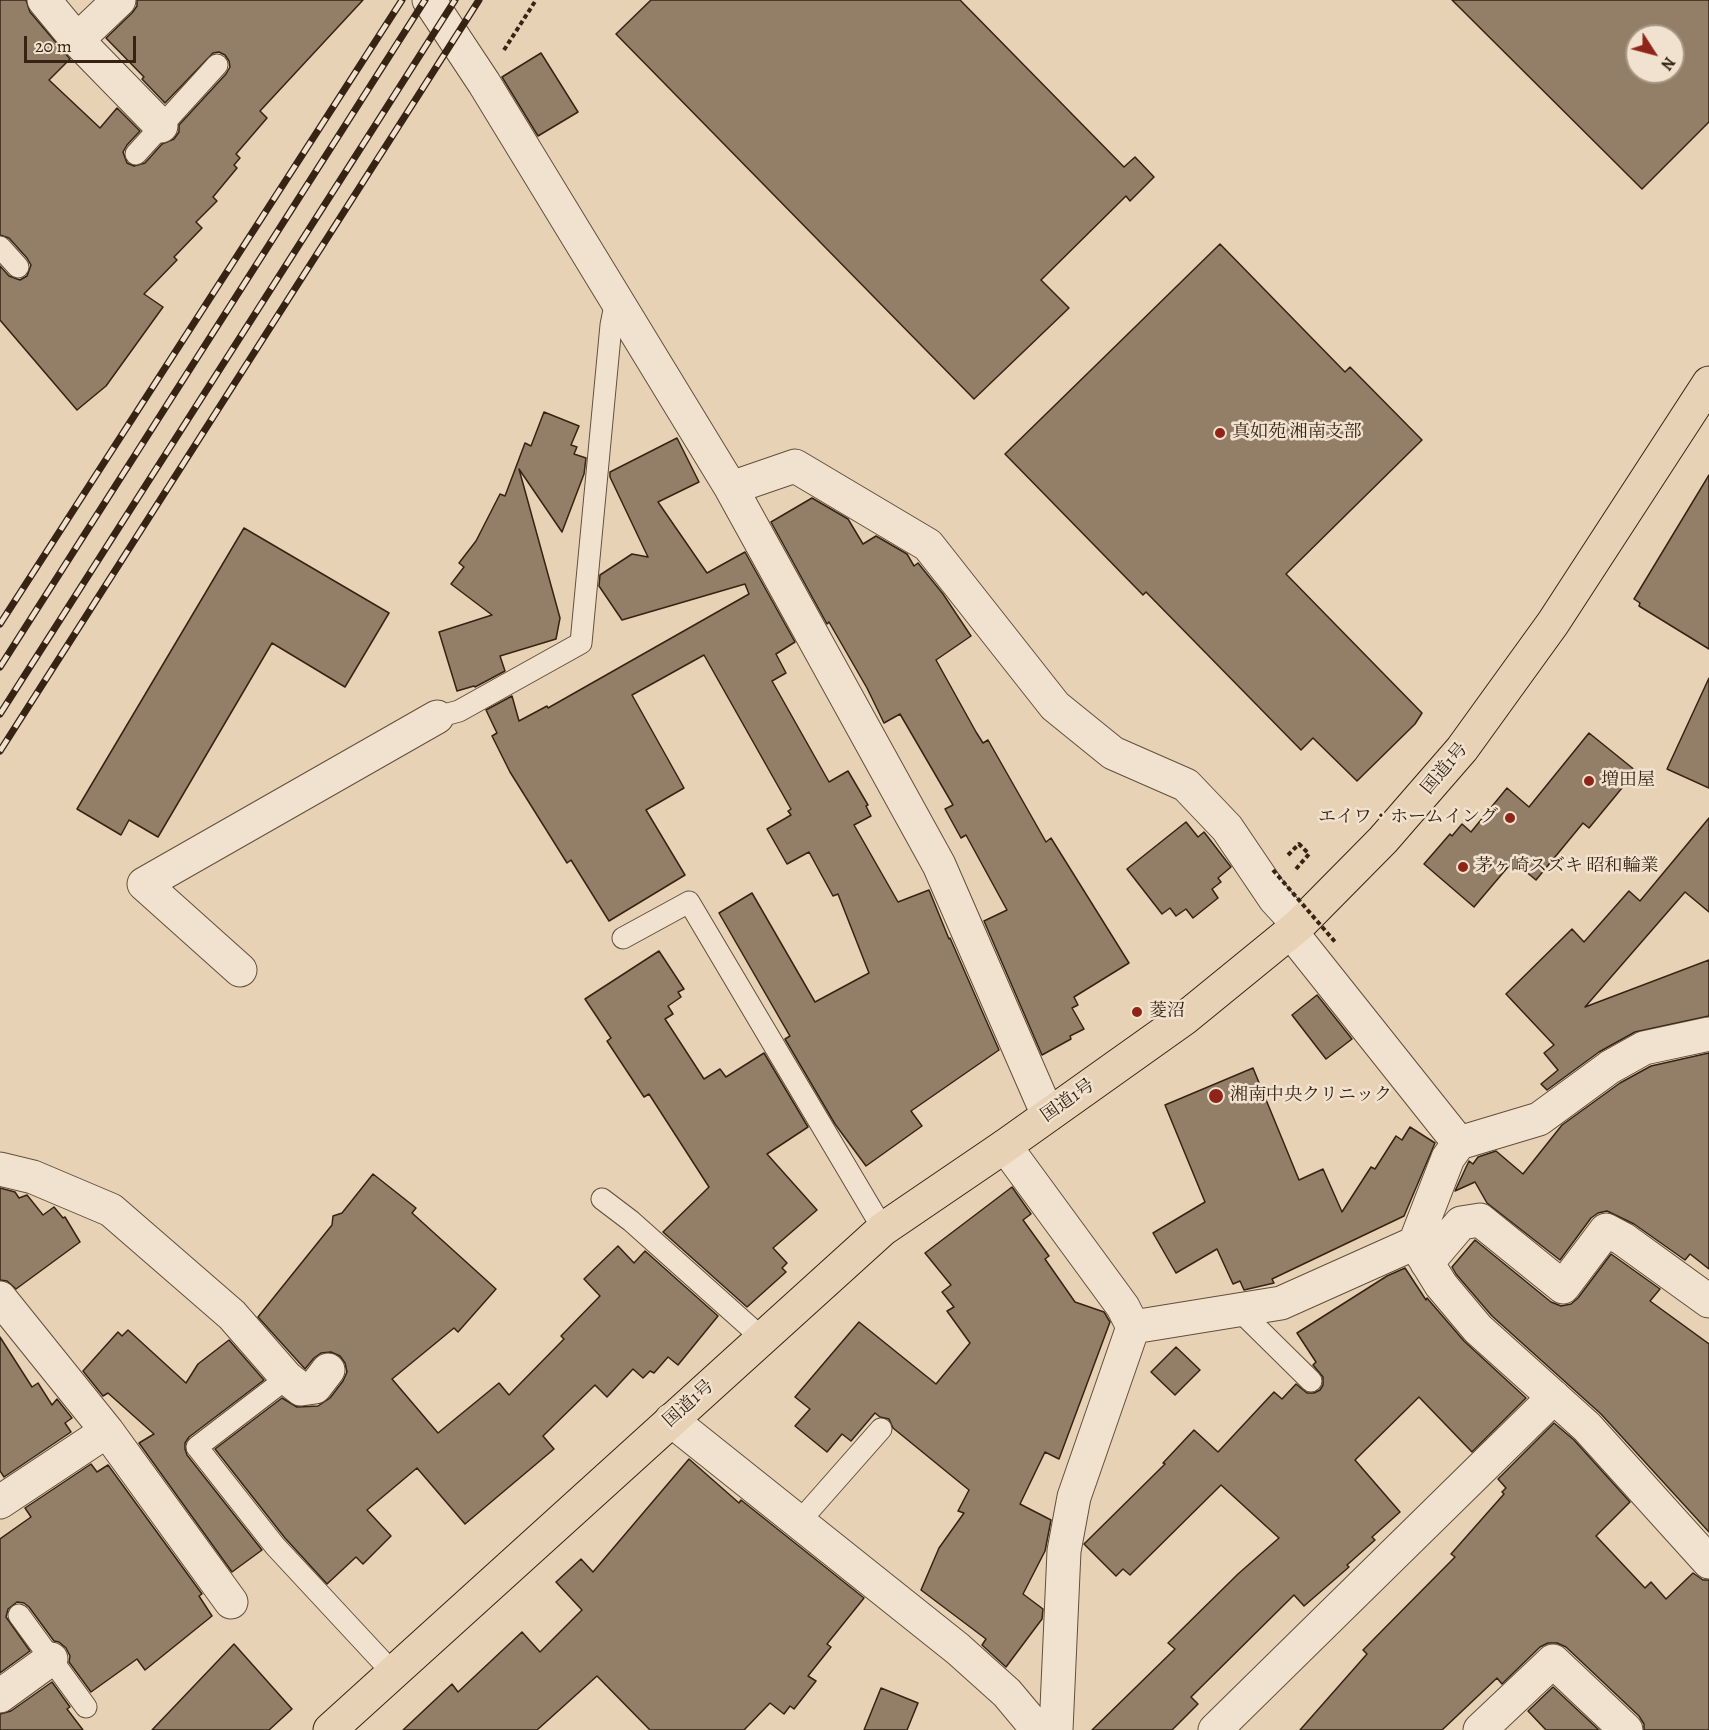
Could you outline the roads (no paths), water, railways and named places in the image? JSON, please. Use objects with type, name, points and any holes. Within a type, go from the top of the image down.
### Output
[{"type":"highway","name":"国道1号","points":[[330,1730],[883,1229],[1005,1146],[1185,1018],[1295,928],[1383,840],[1462,749],[1553,623],[1709,384]]},
{"type":"street","points":[[44,0],[77,40],[162,126]]},
{"type":"street","points":[[77,40],[119,0]]},
{"type":"street","points":[[429,0],[484,83],[731,488],[939,865],[1048,1115]]},
{"type":"street","points":[[731,488],[795,466],[928,545],[1054,706],[1113,753],[1186,785],[1227,828],[1295,928],[1459,1143]]},
{"type":"street","points":[[240,970],[144,884],[436,717]]},
{"type":"street","points":[[1705,1039],[1644,1048],[1610,1067],[1539,1119],[1459,1143],[1448,1158],[1421,1253],[1441,1285],[1478,1329],[1587,1427],[1709,1562]]},
{"type":"street","points":[[1005,1146],[1123,1307],[1133,1327],[1072,1508],[1064,1551],[1056,1730]]},
{"type":"street","points":[[0,1169],[33,1177],[111,1210],[232,1315],[286,1378],[301,1389],[315,1387],[328,1370]]},
{"type":"street","points":[[1133,1327],[1281,1303],[1421,1253],[1461,1223],[1480,1220],[1563,1287],[1606,1230],[1623,1239],[1709,1301]]},
{"type":"street","points":[[0,1298],[108,1431],[231,1602]]},
{"type":"street","points":[[1215,1730],[1554,1396]]},
{"type":"street","points":[[671,1420],[958,1649],[1007,1693],[1038,1730]]},
{"type":"street","points":[[0,1502],[108,1431]]},
{"type":"street","points":[[0,1696],[51,1659]]},
{"type":"street","points":[[1479,1730],[1553,1661],[1626,1730]]},
{"type":"lane","points":[[136,154],[217,65]]},
{"type":"lane","points":[[0,247],[18,267]]},
{"type":"lane","points":[[436,717],[459,711],[580,643],[611,325],[616,300]]},
{"type":"lane","points":[[623,938],[689,902],[883,1229]]},
{"type":"lane","points":[[602,1200],[631,1221],[762,1338]]},
{"type":"lane","points":[[1240,1311],[1311,1381]]},
{"type":"lane","points":[[286,1378],[197,1447],[275,1546],[393,1673]]},
{"type":"lane","points":[[799,1522],[881,1429]]},
{"type":"lane","points":[[19,1615],[86,1707]]},
{"type":"railway","points":[[0,624],[402,0]]},
{"type":"railway","points":[[0,667],[425,0]]},
{"type":"railway","points":[[0,714],[455,0]]},
{"type":"railway","points":[[0,751],[479,0]]},
{"type":"place","name":"真如苑 湘南支部","points":[[1220,433]]},
{"type":"place","name":"増田屋","points":[[1589,781]]},
{"type":"place","name":"エイワ・ホームイング","points":[[1510,818]]},
{"type":"place","name":"茅ヶ崎スズキ 昭和輪業","points":[[1463,867]]},
{"type":"place","name":"菱沼","points":[[1137,1012]]},
{"type":"place","name":"湘南中央クリニック","points":[[1216,1096]]}]
